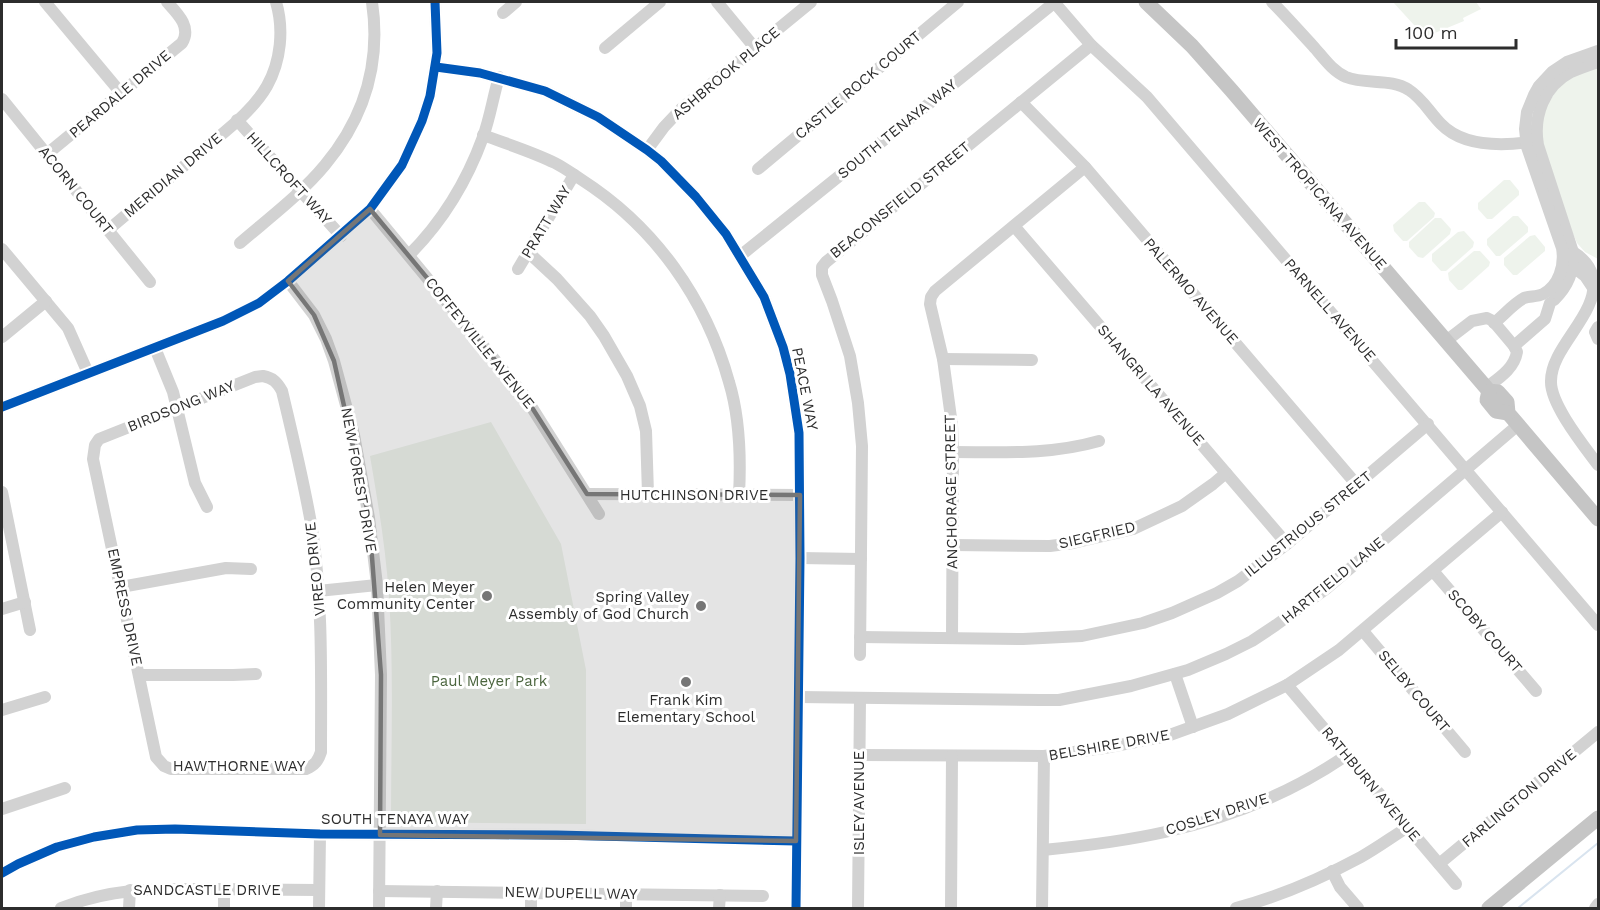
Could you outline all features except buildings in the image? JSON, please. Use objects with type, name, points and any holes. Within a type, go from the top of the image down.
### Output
[{"type":"main road","name":"WEST TROPICANA AVENUE","points":[[1146,2],[1192,46],[1237,96],[1488,389],[1498,392],[1508,402],[1513,419],[1599,519]]},
{"type":"main road","points":[[1489,909],[1599,818]]},
{"type":"street","points":[[45,2],[121,93]]},
{"type":"street","name":"PEARDALE DRIVE","points":[[47,154],[182,43],[186,37],[186,30],[181,18],[167,2]]},
{"type":"street","name":"MERIDIAN DRIVE","points":[[108,230],[237,120],[258,99],[268,85],[278,58],[281,25],[276,2]]},
{"type":"street","points":[[240,243],[300,191],[325,165],[350,130],[361,109],[372,70],[375,23],[372,2]]},
{"type":"street","points":[[2,407],[223,321],[259,303],[370,210],[402,165],[422,121],[430,96],[437,53],[435,2]]},
{"type":"street","points":[[503,13],[516,2]]},
{"type":"street","points":[[605,48],[660,2]]},
{"type":"street","points":[[717,2],[755,48]]},
{"type":"street","name":"ASHBROOK PLACE","points":[[647,150],[681,109],[811,2]]},
{"type":"street","name":"PARNELL AVENUE","points":[[1054,2],[1091,45],[1147,97],[1599,625]]},
{"type":"street","name":"SOUTH TENAYA WAY","points":[[740,256],[1054,2]]},
{"type":"street","points":[[1272,2],[1341,75],[1353,80],[1406,88],[1442,126],[1458,136],[1493,144],[1532,142]]},
{"type":"street","name":"CASTLE ROCK COURT","points":[[758,169],[951,4]]},
{"type":"street","name":"BEACONSFIELD STREET","points":[[860,656],[862,446],[858,403],[849,356],[822,275],[822,267],[1091,45]]},
{"type":"street","points":[[1514,346],[1545,319],[1552,302],[1568,282],[1570,259],[1532,142],[1525,129],[1527,112],[1539,86],[1559,66],[1599,51]]},
{"type":"street","points":[[1532,142],[1538,114],[1548,93],[1565,76],[1599,62]]},
{"type":"street","name":"PEACE WAY","points":[[436,67],[499,77],[545,91],[598,117],[647,150],[696,196],[726,234],[764,297],[783,347],[800,433],[796,909]]},
{"type":"street","points":[[409,255],[449,207],[470,168],[483,135],[499,77]]},
{"type":"street","name":"ACORN COURT","points":[[2,99],[150,282]]},
{"type":"street","name":"PALERMO AVENUE","points":[[1021,102],[1085,167],[1357,485]]},
{"type":"street","name":"HILLCROFT WAY","points":[[237,120],[340,236]]},
{"type":"street","points":[[483,135],[555,163],[574,175],[604,195],[637,223],[666,254],[702,312],[730,383],[737,423],[739,495]]},
{"type":"street","name":"ANCHORAGE STREET","points":[[952,638],[952,425],[943,359],[930,304],[931,297],[935,291],[1085,167]]},
{"type":"street","name":"PRATT WAY","points":[[518,269],[574,175]]},
{"type":"street","name":"COFFEYVILLE AVENUE","points":[[370,210],[524,395],[599,514]]},
{"type":"street","name":"SHANGRI LA AVENUE","points":[[1014,226],[1287,544]]},
{"type":"street","points":[[2,249],[68,328],[88,373]]},
{"type":"street","points":[[528,252],[557,279],[590,316],[627,376],[640,406],[646,431],[648,494]]},
{"type":"street","points":[[1494,323],[1522,300],[1543,294],[1551,287],[1570,259]]},
{"type":"street","points":[[1570,259],[1586,276],[1595,291],[1589,308],[1556,362],[1551,378],[1551,391],[1556,403],[1594,449],[1599,465]]},
{"type":"street","name":"NEW FOREST DRIVE","points":[[288,281],[314,315],[334,361],[355,441],[369,518],[377,585],[381,675],[379,909]]},
{"type":"street","points":[[2,337],[46,302]]},
{"type":"street","points":[[1446,341],[1472,321],[1484,318],[1494,323],[1514,346],[1517,355],[1507,372],[1488,389]]},
{"type":"street","points":[[1599,327],[1595,332],[1599,339]]},
{"type":"street","points":[[155,348],[178,407],[195,483],[207,507]]},
{"type":"street","points":[[943,359],[1032,360]]},
{"type":"street","name":"BIRDSONG WAY","points":[[95,445],[99,440],[255,377],[271,378]]},
{"type":"street","name":"VIREO DRIVE","points":[[271,378],[282,391],[299,460],[312,531],[321,653],[321,752],[313,766]]},
{"type":"street","name":"HARTFIELD LANE","points":[[799,697],[1059,700],[1131,686],[1175,674],[1252,641],[1298,611],[1466,469],[1513,419]]},
{"type":"street","name":"ILLUSTRIOUS STREET","points":[[860,637],[1023,639],[1082,636],[1143,623],[1172,613],[1238,581],[1287,544],[1428,424]]},
{"type":"street","points":[[953,452],[1041,452],[1078,447],[1099,441]]},
{"type":"street","name":"EMPRESS DRIVE","points":[[95,445],[93,459],[156,757],[164,766]]},
{"type":"street","name":"SIEGFRIED","points":[[952,545],[1050,546],[1132,529],[1182,506],[1226,473]]},
{"type":"street","points":[[2,492],[30,630]]},
{"type":"street","name":"HUTCHINSON DRIVE","points":[[587,494],[800,495]]},
{"type":"street","name":"BELSHIRE DRIVE","points":[[860,755],[1044,756],[1167,736],[1228,714],[1287,685],[1339,650],[1502,512]]},
{"type":"street","points":[[800,558],[861,559]]},
{"type":"street","points":[[121,587],[226,568],[251,569]]},
{"type":"street","name":"SCOBY COURT","points":[[1433,570],[1536,691]]},
{"type":"street","points":[[318,591],[377,585]]},
{"type":"street","points":[[2,609],[25,602]]},
{"type":"street","name":"SELBY COURT","points":[[1363,631],[1465,752]]},
{"type":"street","points":[[139,675],[256,674]]},
{"type":"street","points":[[1175,674],[1193,727]]},
{"type":"street","name":"RATHBURN AVENUE","points":[[1287,685],[1456,884]]},
{"type":"street","points":[[2,710],[45,697]]},
{"type":"street","name":"ISLEY AVENUE","points":[[858,909],[860,698]]},
{"type":"street","name":"FARLINGTON DRIVE","points":[[1439,864],[1599,732]]},
{"type":"street","points":[[951,909],[952,756]]},
{"type":"street","points":[[1042,909],[1044,756]]},
{"type":"street","name":"COSLEY DRIVE","points":[[1042,850],[1100,844],[1195,825],[1267,799],[1321,773],[1347,756]]},
{"type":"street","name":"HAWTHORNE WAY","points":[[164,766],[171,769],[306,769],[313,766]]},
{"type":"street","points":[[2,809],[65,788]]},
{"type":"street","points":[[1236,909],[1249,907],[1332,871],[1361,857],[1408,828]]},
{"type":"street","name":"SOUTH TENAYA WAY","points":[[2,873],[57,847],[94,837],[137,830],[796,841]]},
{"type":"street","points":[[319,909],[320,834]]},
{"type":"street","points":[[1332,871],[1340,887],[1358,909]]},
{"type":"street","points":[[224,889],[224,909]]},
{"type":"street","points":[[129,909],[130,890]]},
{"type":"street","name":"SANDCASTLE DRIVE","points":[[61,909],[114,892],[130,890],[319,890]]},
{"type":"street","name":"NEW DUPELL WAY","points":[[379,891],[763,896]]},
{"type":"street","points":[[436,909],[437,891]]},
{"type":"street","points":[[531,892],[531,909]]},
{"type":"street","points":[[626,894],[626,909]]},
{"type":"street","points":[[719,909],[720,895]]},
{"type":"street","points":[[1595,909],[1599,904]]},
{"type":"highlighted area","points":[[370,209],[524,395],[587,494],[800,495],[796,841],[380,835],[381,675],[369,518],[334,361],[314,315],[288,281]]},
{"type":"green space","points":[[1393,2],[1476,2],[1481,9],[1463,18],[1464,21],[1425,37]]},
{"type":"green space","points":[[1598,67],[1598,259],[1585,252],[1577,243],[1541,141],[1542,112],[1561,84],[1581,72]]},
{"type":"green space","points":[[1504,180],[1510,180],[1519,191],[1519,195],[1492,219],[1487,219],[1478,209],[1478,203]]},
{"type":"green space","points":[[1419,202],[1425,202],[1435,213],[1434,217],[1407,241],[1403,241],[1394,231],[1393,225]]},
{"type":"green space","points":[[1513,216],[1518,216],[1528,227],[1528,232],[1500,256],[1496,256],[1487,245],[1487,239]]},
{"type":"green space","points":[[1435,218],[1441,218],[1451,229],[1450,234],[1423,258],[1418,257],[1409,247],[1409,242]]},
{"type":"green space","points":[[1464,231],[1474,242],[1473,247],[1446,271],[1441,271],[1432,261],[1432,254],[1458,232]]},
{"type":"green space","points":[[1535,235],[1545,247],[1545,251],[1517,275],[1513,275],[1504,265],[1504,258],[1530,236]]},
{"type":"green space","points":[[1474,251],[1480,251],[1490,262],[1489,266],[1462,290],[1458,290],[1449,280],[1448,273]]},
{"type":"green space","name":"Paul Meyer Park","points":[[491,422],[561,544],[586,670],[586,824],[391,822],[391,625],[384,544],[370,456]]},
{"type":"waterway","points":[[1518,908],[1598,843]]},
{"type":"cycle path","points":[[2,407],[223,321],[259,303],[288,281],[370,209],[402,165],[422,121],[430,96],[437,53],[435,2]]},
{"type":"cycle path","points":[[436,67],[480,73],[545,91],[598,117],[647,150],[696,197],[726,234],[764,297],[783,347],[790,374],[799,433],[796,908]]},
{"type":"cycle path","points":[[2,873],[57,847],[94,837],[137,830],[175,829],[320,834],[557,835],[796,841]]},
{"type":"place","name":"Helen Meyer Community Center","points":[[487,596]]},
{"type":"place","name":"Spring Valley Assembly of God Church","points":[[701,606]]},
{"type":"place","name":"Frank Kim Elementary School","points":[[686,682]]}]
